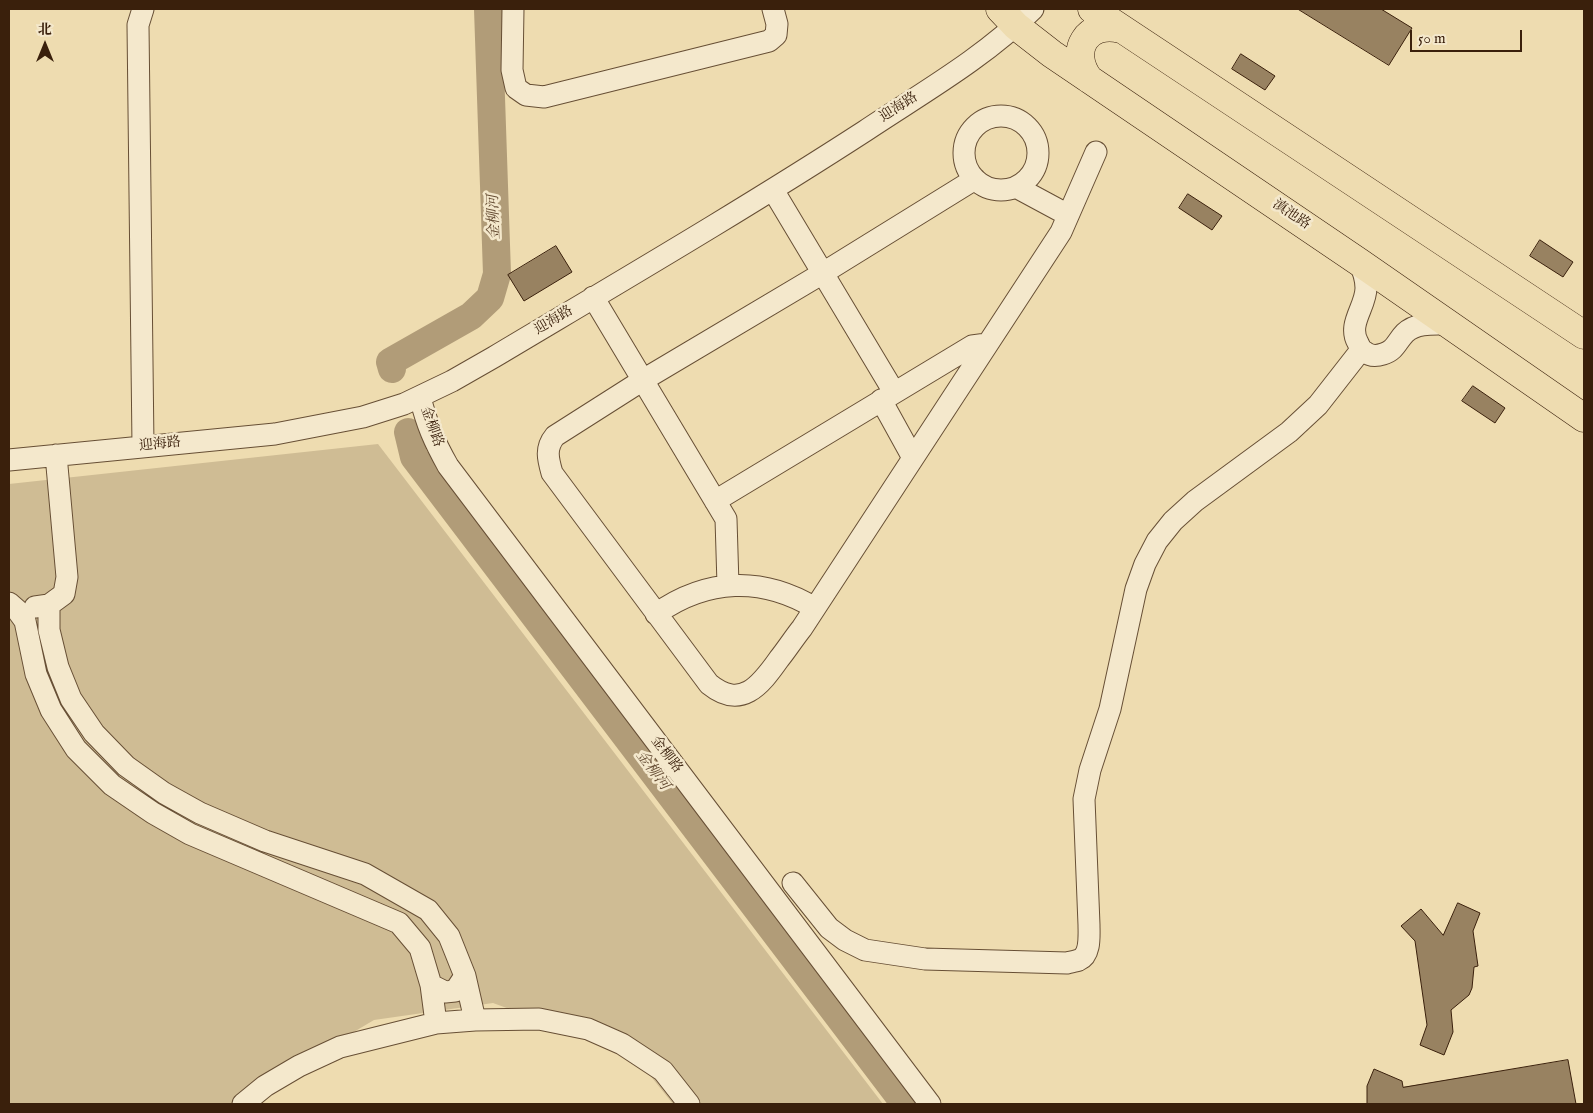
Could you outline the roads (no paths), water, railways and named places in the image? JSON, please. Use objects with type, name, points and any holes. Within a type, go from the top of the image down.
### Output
[{"type":"main road","points":[[1092,9],[1584,335]]},
{"type":"main road","name":"滇池路","points":[[1016,14],[1052,54],[1359,262],[1584,418]]},
{"type":"main road","points":[[1089,79],[1084,72],[1079,56],[1084,40],[1096,29],[1113,27],[1121,29]]},
{"type":"street","points":[[143,9],[138,25],[143,446]]},
{"type":"street","points":[[513,9],[512,70],[516,88],[526,96],[544,97],[769,41],[776,35],[777,24],[773,9]]},
{"type":"street","name":"迎海路","points":[[9,460],[285,432],[363,417],[404,404],[485,362],[773,190],[964,66],[1016,14]]},
{"type":"street","points":[[1004,116],[1021,121],[1034,134],[1038,151],[1035,168],[1024,182],[1016,187],[1007,189],[989,188],[975,179],[966,163],[965,145],[972,129],[987,118],[1004,116]]},
{"type":"street","points":[[975,179],[823,274],[643,380],[555,436],[549,446],[548,461],[552,473],[709,684],[718,692],[733,696],[747,693],[759,685],[772,670],[815,608],[1061,232],[1096,152]]},
{"type":"street","points":[[1016,187],[1068,215]]},
{"type":"street","points":[[773,190],[823,274],[888,396],[913,458]]},
{"type":"street","points":[[1359,262],[1364,274],[1366,288],[1364,303],[1354,327],[1356,340],[1361,350],[1370,355],[1384,354],[1394,348],[1410,329],[1428,324],[1449,324]]},
{"type":"street","points":[[593,297],[726,519],[728,585]]},
{"type":"street","points":[[715,501],[972,346],[988,344]]},
{"type":"street","points":[[793,883],[829,928],[845,940],[865,950],[925,959],[1067,963],[1082,959],[1088,946],[1089,925],[1084,800],[1090,770],[1110,709],[1136,589],[1145,564],[1157,541],[1173,521],[1194,501],[1289,432],[1311,412],[1361,350]]},
{"type":"street","name":"金柳路","points":[[420,396],[427,423],[448,466],[930,1104]]},
{"type":"street","points":[[13,606],[49,605],[64,594],[67,577],[56,455]]},
{"type":"street","points":[[656,614],[683,597],[697,591],[728,585],[773,589],[788,594],[815,608]]},
{"type":"street","points":[[49,605],[49,630],[58,668],[71,699],[94,733],[126,766],[164,792],[200,813],[265,841],[365,874],[428,910],[449,936],[465,976],[475,1020]]},
{"type":"street","points":[[13,606],[24,622],[36,674],[51,710],[76,748],[112,785],[153,813],[190,834],[399,923],[420,948],[431,985],[436,1024]]},
{"type":"street","points":[[431,985],[446,992],[455,991],[465,976]]},
{"type":"street","points":[[243,1104],[265,1086],[299,1066],[340,1047],[436,1024],[475,1020],[539,1019],[588,1029],[622,1044],[664,1071],[689,1104]]},
{"type":"waterway","name":"金柳河","points":[[392,369],[390,362],[471,316],[490,298],[497,274],[488,9]]},
{"type":"waterway","name":"金柳河","points":[[408,432],[414,457],[905,1104]]}]
